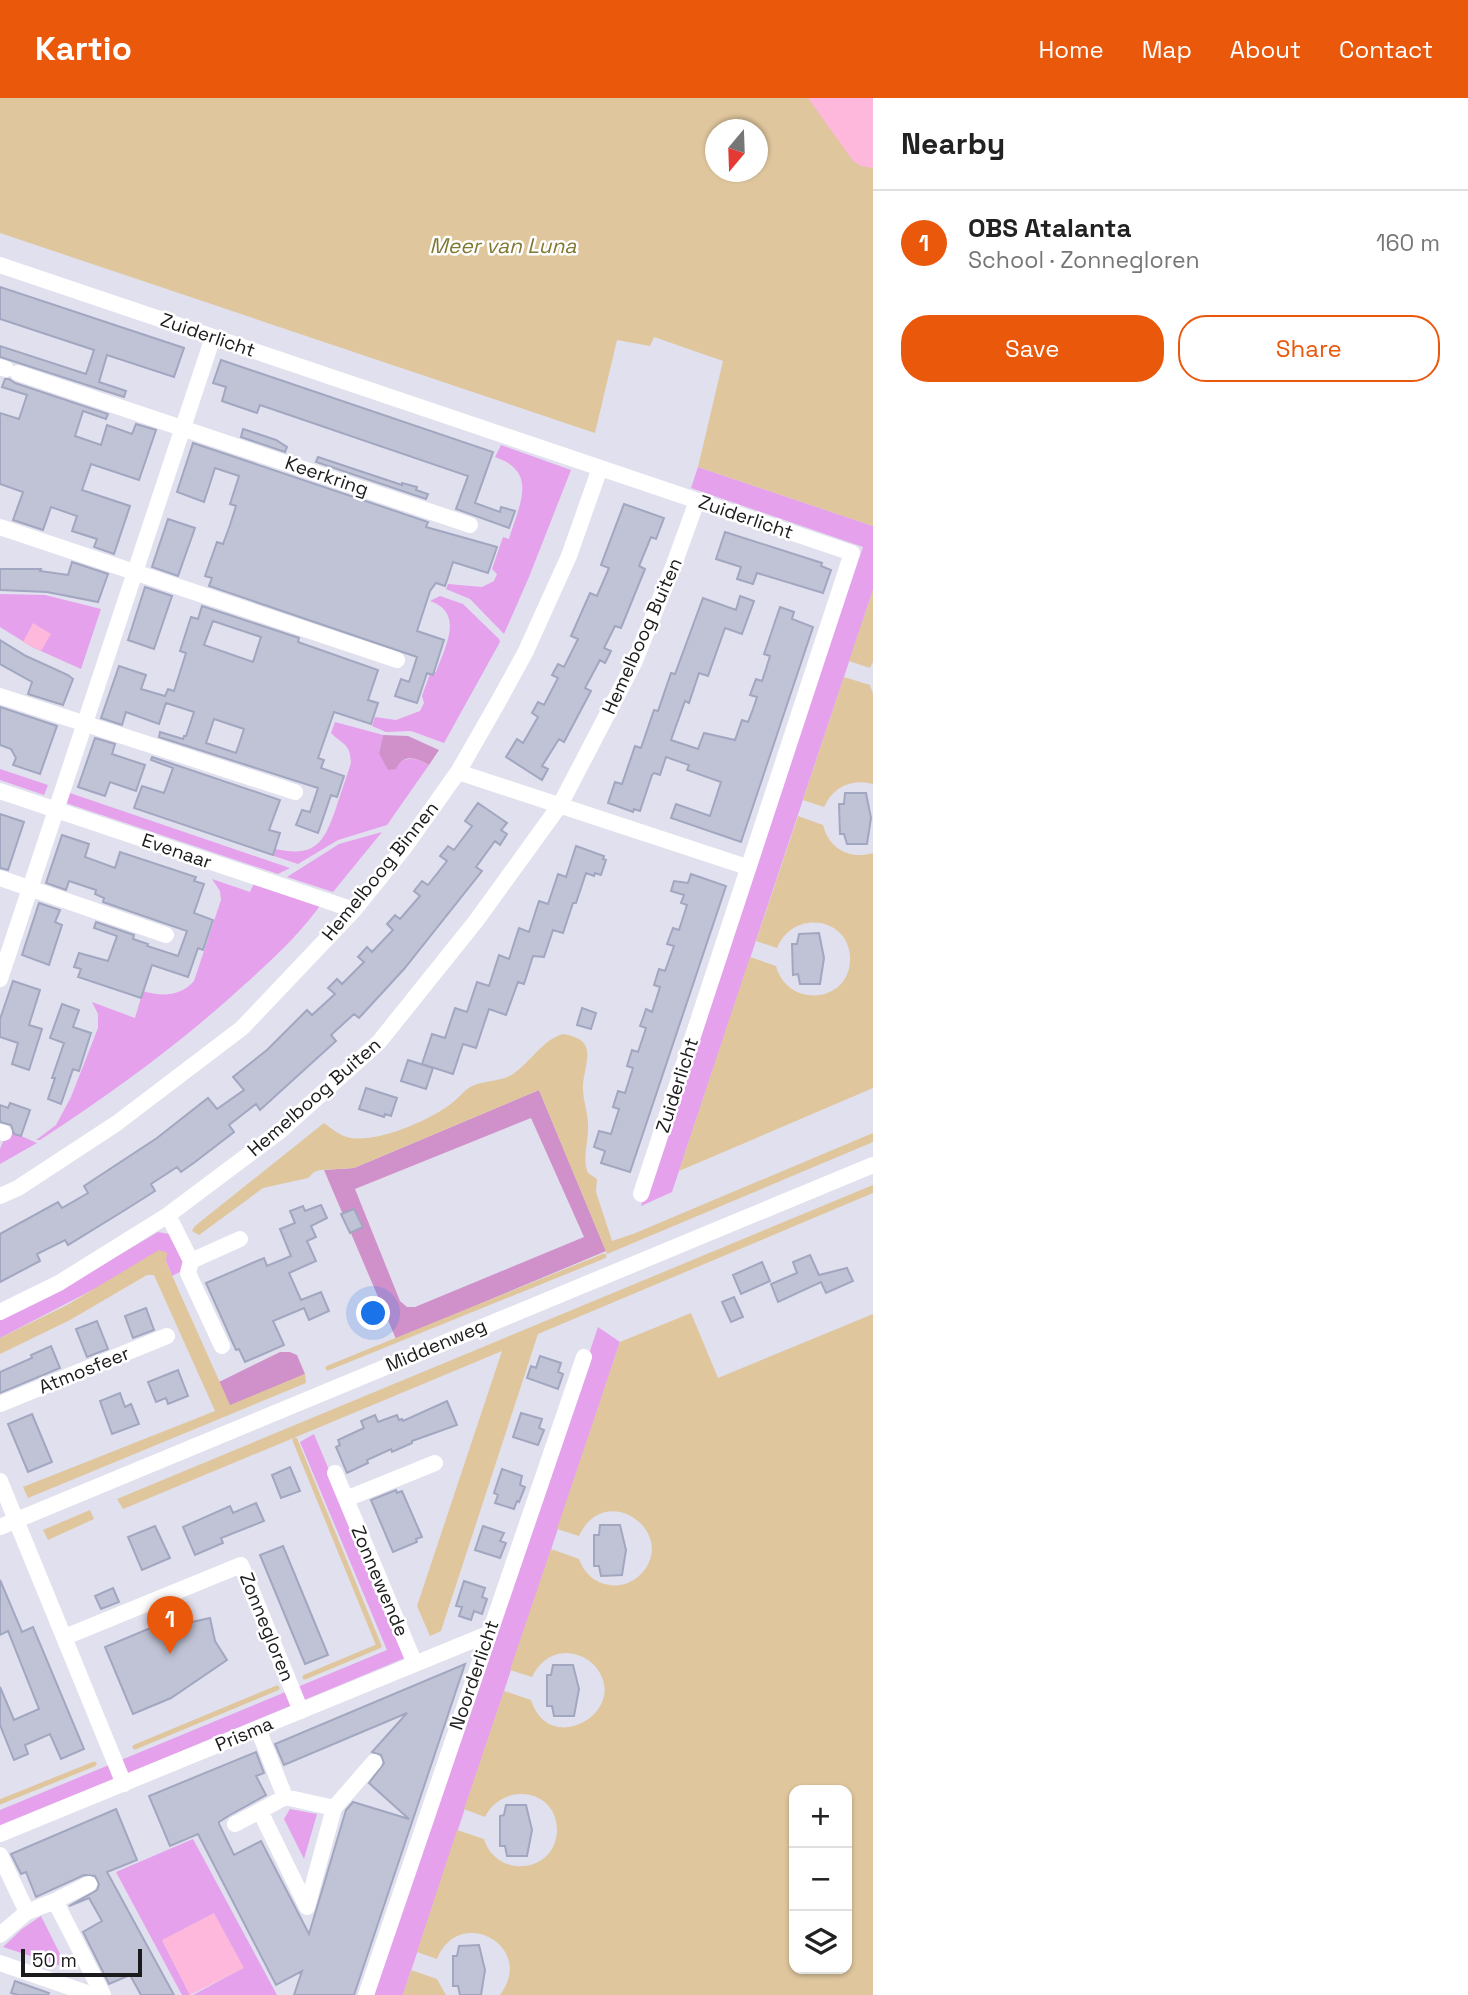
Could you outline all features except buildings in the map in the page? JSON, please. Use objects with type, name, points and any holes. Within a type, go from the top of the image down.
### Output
[{"type":"street","name":"Zuiderlicht","points":[[0,265],[852,553],[641,1194]]},
{"type":"street","points":[[0,979],[213,337]]},
{"type":"street","name":"Keerkring","points":[[8,370],[470,525]]},
{"type":"street","name":"Hemelboog Binnen","points":[[0,1196],[18,1188],[117,1122],[242,1028],[354,910],[404,848],[458,772],[525,653],[569,556],[600,468]]},
{"type":"street","name":"Hemelboog Buiten","points":[[0,1312],[60,1283],[168,1215],[280,1131],[379,1042],[476,921],[560,805],[634,663],[697,501]]},
{"type":"street","points":[[0,527],[397,660]]},
{"type":"street","points":[[0,696],[295,792]]},
{"type":"street","points":[[458,772],[747,867]]},
{"type":"street","name":"Evenaar","points":[[0,791],[354,910]]},
{"type":"street","points":[[0,878],[166,934]]},
{"type":"street","name":"Middenweg","points":[[0,1527],[873,1165]]},
{"type":"street","points":[[168,1215],[191,1261],[188,1273],[222,1346]]},
{"type":"street","points":[[191,1261],[240,1239]]},
{"type":"street","name":"Atmosfeer","points":[[0,1404],[167,1336]]},
{"type":"street","name":"Noorderlicht","points":[[366,1995],[584,1357]]},
{"type":"street","points":[[346,1499],[435,1464]]},
{"type":"street","name":"Zonnewende","points":[[335,1473],[415,1664]]},
{"type":"street","points":[[0,1482],[124,1784]]},
{"type":"street","name":"Zonnegloren","points":[[65,1637],[241,1565],[301,1711]]},
{"type":"street","name":"Prisma","points":[[0,1834],[488,1634]]},
{"type":"street","points":[[258,1729],[285,1797]]},
{"type":"street","points":[[260,1811],[307,1907],[334,1808],[374,1762]]},
{"type":"street","points":[[235,1824],[285,1797],[334,1808]]},
{"type":"street","points":[[0,1855],[27,1912]]},
{"type":"street","points":[[0,1935],[27,1912],[89,1884]]},
{"type":"street","points":[[55,1901],[103,1995]]},
{"type":"street","points":[[0,1963],[93,1995]]},
{"type":"shaded area","points":[[800,98],[873,98],[873,172],[865,173],[832,145]]},
{"type":"shaded area","points":[[501,445],[571,470],[504,634],[470,599],[446,589],[448,584],[482,587],[494,581],[497,574],[492,569],[503,537],[509,539],[522,491],[517,471],[509,463],[495,457]]},
{"type":"shaded area","points":[[698,467],[873,526],[873,590],[672,1192],[641,1206],[863,547],[691,488]]},
{"type":"shaded area","points":[[0,594],[45,595],[101,609],[81,669],[32,647],[0,627]]},
{"type":"shaded area","points":[[440,596],[463,604],[500,642],[444,743],[411,731],[386,732],[372,726],[375,717],[396,720],[420,711],[431,671],[436,672],[449,632],[447,614],[441,606],[430,601]]},
{"type":"shaded area","points":[[33,623],[51,634],[41,651],[23,642]]},
{"type":"shaded area","points":[[335,722],[383,735],[379,753],[399,762],[414,759],[429,765],[387,825],[338,840],[298,864],[274,856],[275,849],[299,851],[315,846],[331,823],[351,763],[345,745],[331,733]]},
{"type":"shaded area","points":[[383,735],[408,736],[439,750],[429,765],[411,758],[402,761],[396,769],[388,770],[379,753]]},
{"type":"shaded area","points":[[0,769],[48,785],[44,795],[0,780]]},
{"type":"shaded area","points":[[70,793],[290,868],[278,874],[66,803]]},
{"type":"shaded area","points":[[382,832],[333,892],[287,877],[339,844]]},
{"type":"shaded area","points":[[212,879],[250,892],[255,881],[322,903],[275,956],[196,1027],[120,1086],[40,1140],[36,1140],[56,1125],[71,1097],[98,1028],[98,1014],[92,1002],[135,1018],[143,991],[171,994],[183,990],[194,981],[221,900],[220,891]]},
{"type":"shaded area","points":[[539,1090],[606,1251],[396,1339],[324,1170],[354,1168]],"holes":[[[531,1118],[584,1237],[415,1307],[407,1307],[400,1301],[355,1189]]]},
{"type":"shaded area","points":[[8,1130],[37,1143],[0,1164],[0,1149]]},
{"type":"shaded area","points":[[158,1232],[169,1234],[184,1262],[180,1272],[172,1276],[166,1261],[100,1286],[0,1338],[0,1320],[84,1276]]},
{"type":"shaded area","points":[[598,1327],[620,1342],[403,1995],[374,1995]]},
{"type":"shaded area","points":[[280,1352],[297,1355],[305,1374],[230,1406],[219,1382]]},
{"type":"shaded area","points":[[314,1434],[407,1657],[0,1827],[0,1810],[387,1650],[300,1442]]},
{"type":"shaded area","points":[[290,1809],[317,1814],[304,1859],[284,1819]]},
{"type":"shaded area","points":[[193,1839],[277,1995],[193,1995],[243,1968],[162,1940],[190,1995],[182,1995],[116,1872]]},
{"type":"shaded area","points":[[214,1913],[244,1968],[190,1995],[162,1940]]},
{"type":"shaded area","points":[[41,1916],[67,1968],[3,1947]]},
{"type":"water","name":"Meer van Luna","points":[[0,98],[808,98],[853,161],[873,168],[873,526],[698,467],[723,361],[654,337],[650,346],[617,340],[595,433],[0,233]]},
{"type":"water","points":[[873,590],[873,662],[870,668],[849,661]]},
{"type":"water","points":[[844,677],[870,685],[873,694],[873,784],[850,783],[832,794],[824,807],[803,800]]},
{"type":"water","points":[[798,816],[823,825],[830,840],[842,851],[856,855],[873,853],[873,1088],[679,1171],[750,957],[776,966],[782,980],[792,989],[804,994],[829,993],[839,986],[847,975],[850,961],[848,946],[842,935],[832,927],[808,923],[795,927],[785,935],[777,948],[756,941]]},
{"type":"water","points":[[563,1034],[582,1041],[586,1046],[583,1085],[588,1123],[585,1162],[588,1173],[597,1179],[596,1192],[612,1241],[873,1133],[873,1142],[607,1254],[539,1090],[354,1168],[320,1170],[308,1178],[263,1188],[199,1235],[192,1231],[324,1123],[341,1135],[358,1139],[402,1129],[443,1110],[472,1086],[513,1074],[549,1041]]},
{"type":"water","points":[[873,1185],[873,1193],[538,1334],[441,1631],[430,1636],[417,1606],[502,1351],[123,1509],[117,1499]]},
{"type":"water","points":[[159,1250],[167,1253],[166,1262],[230,1405],[305,1374],[306,1383],[28,1498],[23,1487],[215,1411],[154,1275],[147,1275],[70,1320],[0,1354],[0,1338],[67,1305]]},
{"type":"water","points":[[691,1313],[718,1378],[873,1314],[873,1995],[500,1995],[509,1977],[509,1961],[502,1948],[491,1938],[476,1933],[461,1935],[448,1943],[437,1959],[417,1952],[457,1830],[484,1839],[500,1861],[512,1865],[537,1863],[547,1856],[554,1845],[557,1830],[555,1816],[539,1798],[516,1794],[504,1798],[493,1806],[485,1817],[464,1809],[504,1691],[531,1700],[541,1718],[554,1726],[570,1727],[585,1722],[597,1711],[604,1697],[604,1682],[594,1665],[577,1655],[565,1653],[549,1658],[537,1668],[532,1677],[510,1670],[551,1549],[579,1559],[590,1576],[604,1584],[625,1584],[639,1576],[650,1560],[652,1544],[646,1530],[635,1519],[621,1512],[606,1512],[591,1519],[579,1536],[557,1529],[620,1342]]},
{"type":"water","points":[[90,1510],[94,1519],[48,1540],[43,1530]]},
{"type":"water","points":[[411,1970],[437,1979],[446,1995],[403,1995]]},
{"type":"waterway","points":[[328,1368],[604,1256]]},
{"type":"waterway","points":[[295,1440],[379,1646],[305,1677]]},
{"type":"waterway","points":[[135,1747],[277,1688]]},
{"type":"waterway","points":[[0,1802],[94,1764]]},
{"type":"place","name":"OBS Atalanta","points":[[170,1654]]}]
